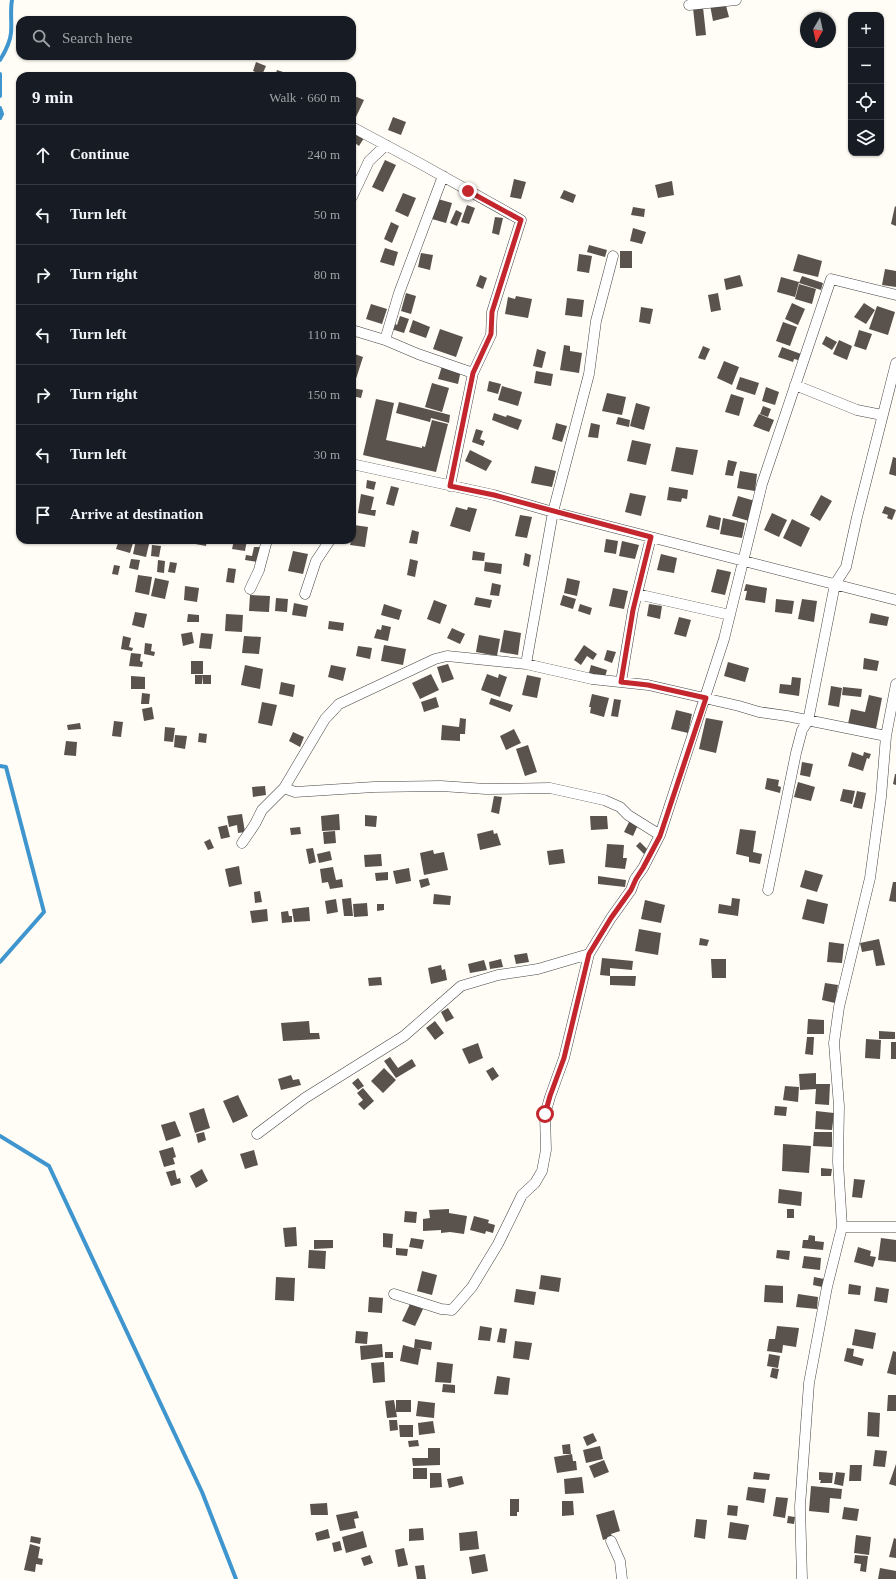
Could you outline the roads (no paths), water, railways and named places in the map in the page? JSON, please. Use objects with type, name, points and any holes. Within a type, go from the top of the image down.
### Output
[{"type":"street","points":[[690,5],[736,0]]},
{"type":"street","points":[[356,129],[521,220],[492,312],[491,334],[473,373],[450,486]]},
{"type":"street","points":[[356,189],[369,161],[386,146]]},
{"type":"street","points":[[384,340],[405,278],[443,176]]},
{"type":"street","points":[[526,664],[553,512],[589,374],[596,321],[613,256]]},
{"type":"street","points":[[394,1294],[441,1309],[452,1310],[472,1287],[498,1244],[522,1195],[535,1183],[542,1171],[546,1150],[545,1114],[564,1058],[589,954],[611,918],[631,890],[660,836],[706,698],[724,638],[762,484],[831,279],[896,294]]},
{"type":"street","points":[[356,331],[473,373]]},
{"type":"street","points":[[768,890],[796,753],[802,730],[808,721],[835,584],[846,567],[882,415],[896,363]]},
{"type":"street","points":[[795,385],[856,410],[882,415]]},
{"type":"street","points":[[356,466],[494,495],[553,512],[896,600]]},
{"type":"street","points":[[621,682],[633,610],[651,537]]},
{"type":"street","points":[[250,589],[259,570],[266,544]]},
{"type":"street","points":[[305,594],[316,561],[327,544]]},
{"type":"street","points":[[637,594],[730,615]]},
{"type":"street","points":[[242,843],[255,824],[262,810],[284,788],[325,719],[339,704],[435,659],[446,656],[526,664],[592,679],[648,685],[759,712],[886,736]]},
{"type":"street","points":[[802,1579],[800,1506],[809,1383],[827,1287],[842,1227],[838,1162],[839,1106],[834,1043],[839,1007],[870,878],[881,797],[886,736],[896,684]]},
{"type":"street","points":[[284,788],[295,792],[374,787],[442,786],[486,789],[550,788],[604,800],[620,807],[628,816],[660,836]]},
{"type":"street","points":[[257,1134],[305,1098],[404,1036],[461,986],[498,975],[538,969],[589,954]]},
{"type":"street","points":[[842,1227],[896,1227]]},
{"type":"street","points":[[612,1541],[620,1561],[622,1579]]},
{"type":"waterway","points":[[0,60],[7,47],[10,37],[12,0]]},
{"type":"waterway","points":[[0,74],[0,96]]},
{"type":"waterway","points":[[0,108],[2,114],[0,118]]},
{"type":"waterway","points":[[0,766],[6,767],[44,912],[0,962]]},
{"type":"waterway","points":[[0,1136],[49,1166],[202,1492],[236,1579]]}]
